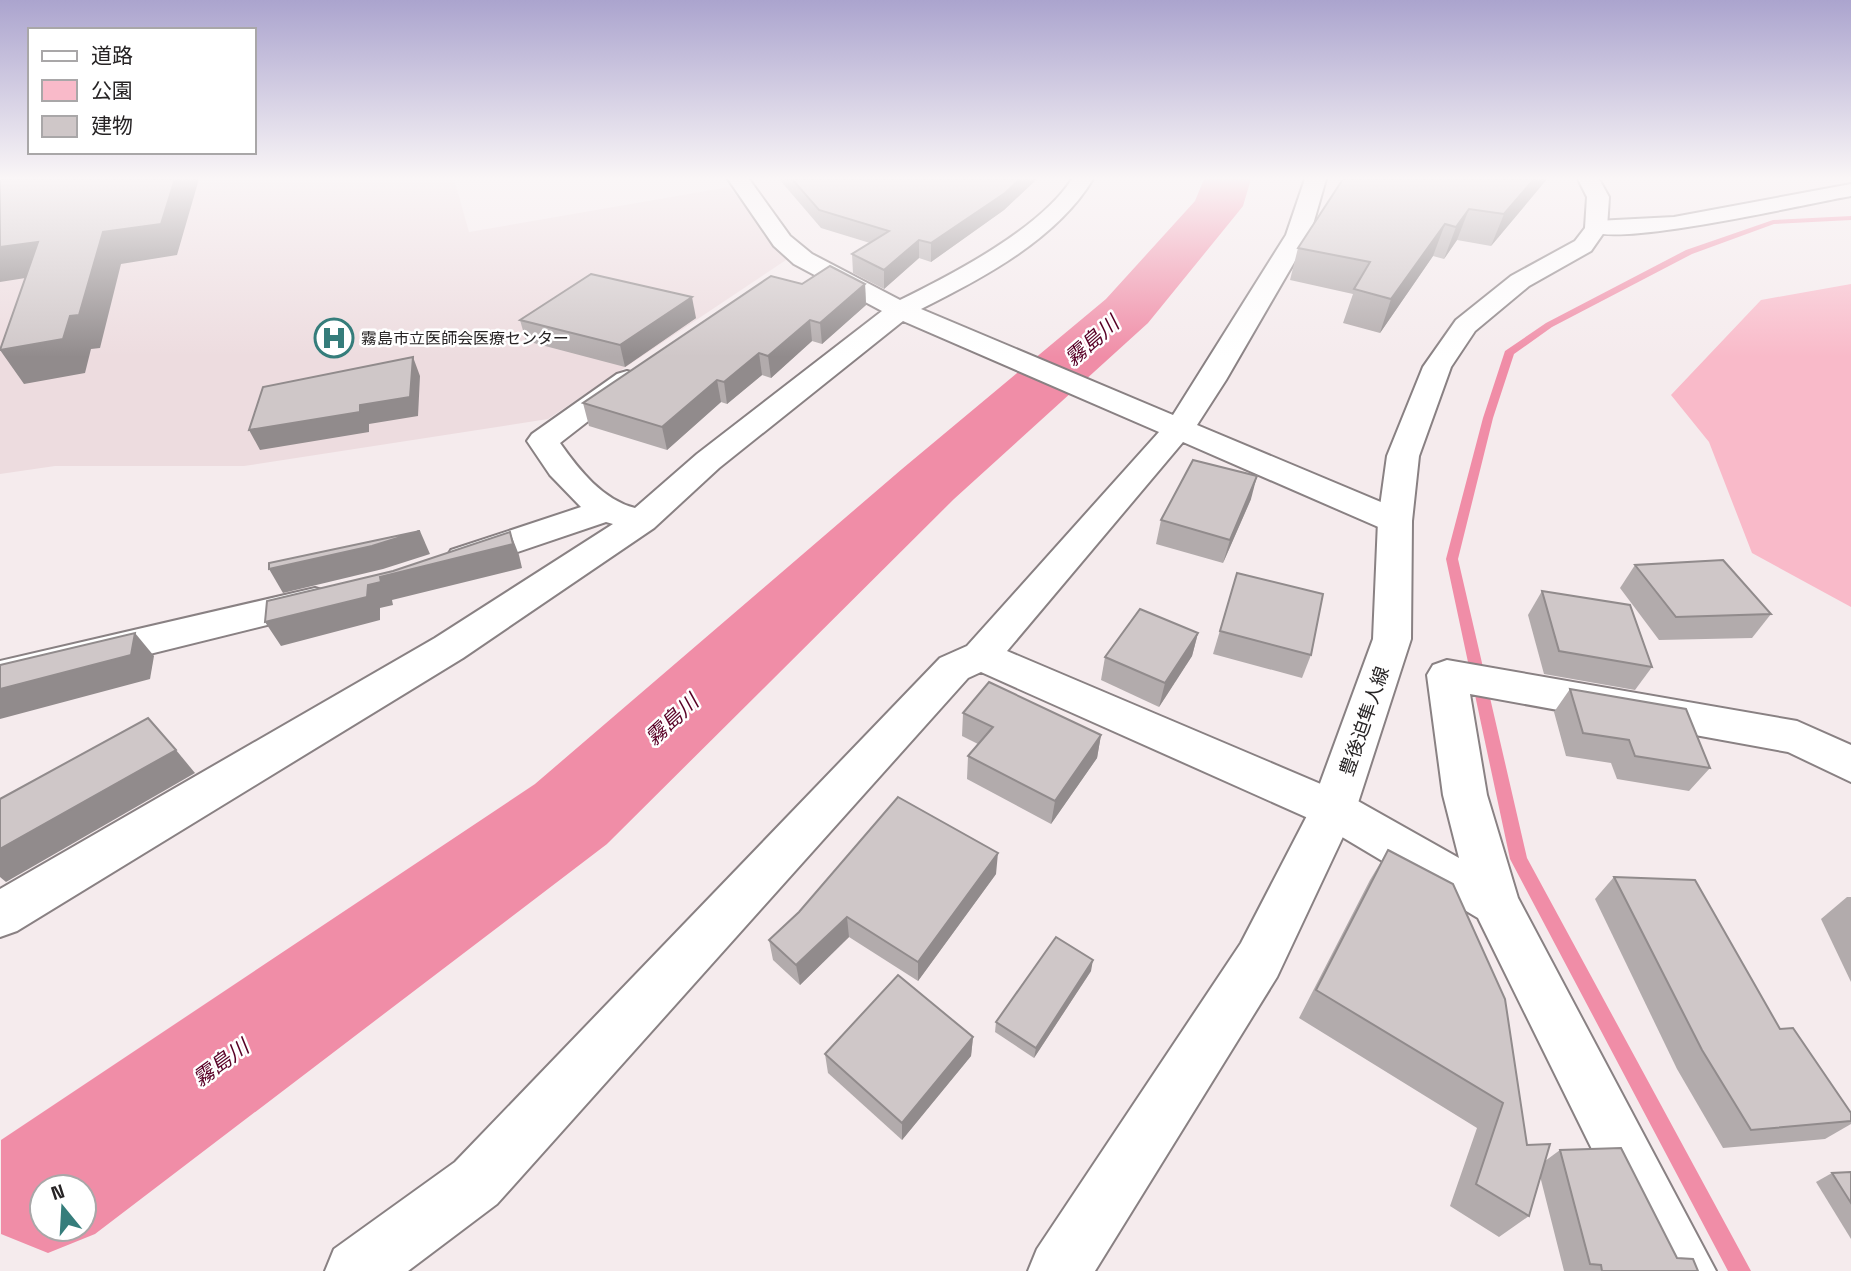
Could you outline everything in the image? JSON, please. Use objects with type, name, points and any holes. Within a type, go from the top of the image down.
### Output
[{"type":"street","points":[[780,238],[791,267],[1180,427],[1395,521]]},
{"type":"street","points":[[0,915],[449,648],[623,515],[708,461],[900,310],[940,290],[1023,238]]},
{"type":"street","points":[[356,1271],[476,1183],[954,668],[981,656],[1180,427],[1212,380],[1294,238]]},
{"type":"street","name":"豊後迫隼人線","points":[[1059,1271],[1259,960],[1333,809],[1392,639],[1395,521],[1403,456],[1437,367],[1465,326],[1520,281],[1583,246],[1589,238]]},
{"type":"street","points":[[623,515],[561,468],[543,442],[655,360]]},
{"type":"street","points":[[429,570],[623,515]]},
{"type":"street","points":[[0,676],[351,592]]},
{"type":"street","points":[[981,656],[1333,809],[1494,903]]},
{"type":"street","points":[[1685,1271],[1494,903],[1465,795],[1447,675],[1797,737],[1851,765]]},
{"type":"shaded area","name":"霧島市立医師会医療センター","points":[[0,238],[772,238],[789,258],[548,419],[244,466],[55,466],[0,474]]},
{"type":"green space","points":[[1851,284],[1851,607],[1752,553],[1709,442],[1671,395],[1761,300]]},
{"type":"building","points":[[0,238],[101,238],[79,315],[70,316],[63,339],[0,350],[38,242],[0,247]]},
{"type":"building","points":[[877,238],[938,238],[931,243],[919,240],[884,270],[852,254]]},
{"type":"building","points":[[1304,238],[1435,238],[1391,299],[1354,289],[1370,262],[1298,248]]},
{"type":"building","points":[[830,266],[865,284],[820,323],[810,320],[768,356],[759,353],[724,382],[717,380],[662,427],[583,403],[771,276],[802,284]]},
{"type":"building","points":[[591,274],[692,297],[620,345],[520,320]]},
{"type":"building","points":[[413,357],[410,397],[360,405],[360,412],[249,430],[263,387]]},
{"type":"building","points":[[1193,460],[1257,476],[1230,540],[1161,520]]},
{"type":"building","points":[[420,531],[372,546],[269,569],[269,563]]},
{"type":"building","points":[[510,532],[513,544],[380,577],[381,582],[368,585],[367,597],[265,622],[267,601],[393,571]]},
{"type":"building","points":[[1723,560],[1771,614],[1676,617],[1635,565]]},
{"type":"building","points":[[1237,573],[1323,594],[1311,655],[1220,631]]},
{"type":"building","points":[[1542,591],[1630,605],[1652,667],[1559,651]]},
{"type":"building","points":[[1140,609],[1198,633],[1165,683],[1105,657]]},
{"type":"building","points":[[135,633],[131,655],[0,689],[0,665]]},
{"type":"building","points":[[989,682],[1101,735],[1055,801],[968,756],[993,727],[963,713]]},
{"type":"building","points":[[1570,689],[1686,709],[1710,768],[1635,756],[1629,740],[1583,733]]},
{"type":"building","points":[[148,718],[176,750],[0,849],[0,799]]},
{"type":"building","points":[[898,797],[998,853],[918,962],[847,917],[796,965],[769,940],[799,912]]},
{"type":"building","points":[[1388,850],[1453,884],[1505,999],[1527,1145],[1550,1144],[1529,1216],[1476,1184],[1503,1103],[1316,990]]},
{"type":"building","points":[[1614,877],[1695,880],[1780,1029],[1793,1028],[1851,1113],[1851,1121],[1751,1130],[1702,1050]]},
{"type":"building","points":[[1056,937],[1093,960],[1036,1048],[996,1022]]},
{"type":"building","points":[[898,975],[973,1037],[902,1123],[825,1054]]},
{"type":"building","points":[[1621,1148],[1677,1258],[1693,1259],[1698,1271],[1602,1271],[1601,1265],[1590,1264],[1560,1150]]},
{"type":"building","points":[[1851,1172],[1851,1203],[1832,1173]]},
{"type":"waterway","name":"霧島川","points":[[68,1173],[571,814],[928,484],[1127,311],[1190,238]]},
{"type":"waterway","points":[[1727,238],[1689,252],[1549,325],[1509,353],[1488,418],[1452,559],[1519,859],[1740,1271]]},
{"type":"place","name":"霧島市立医師会医療センター","points":[[334,338]]}]
